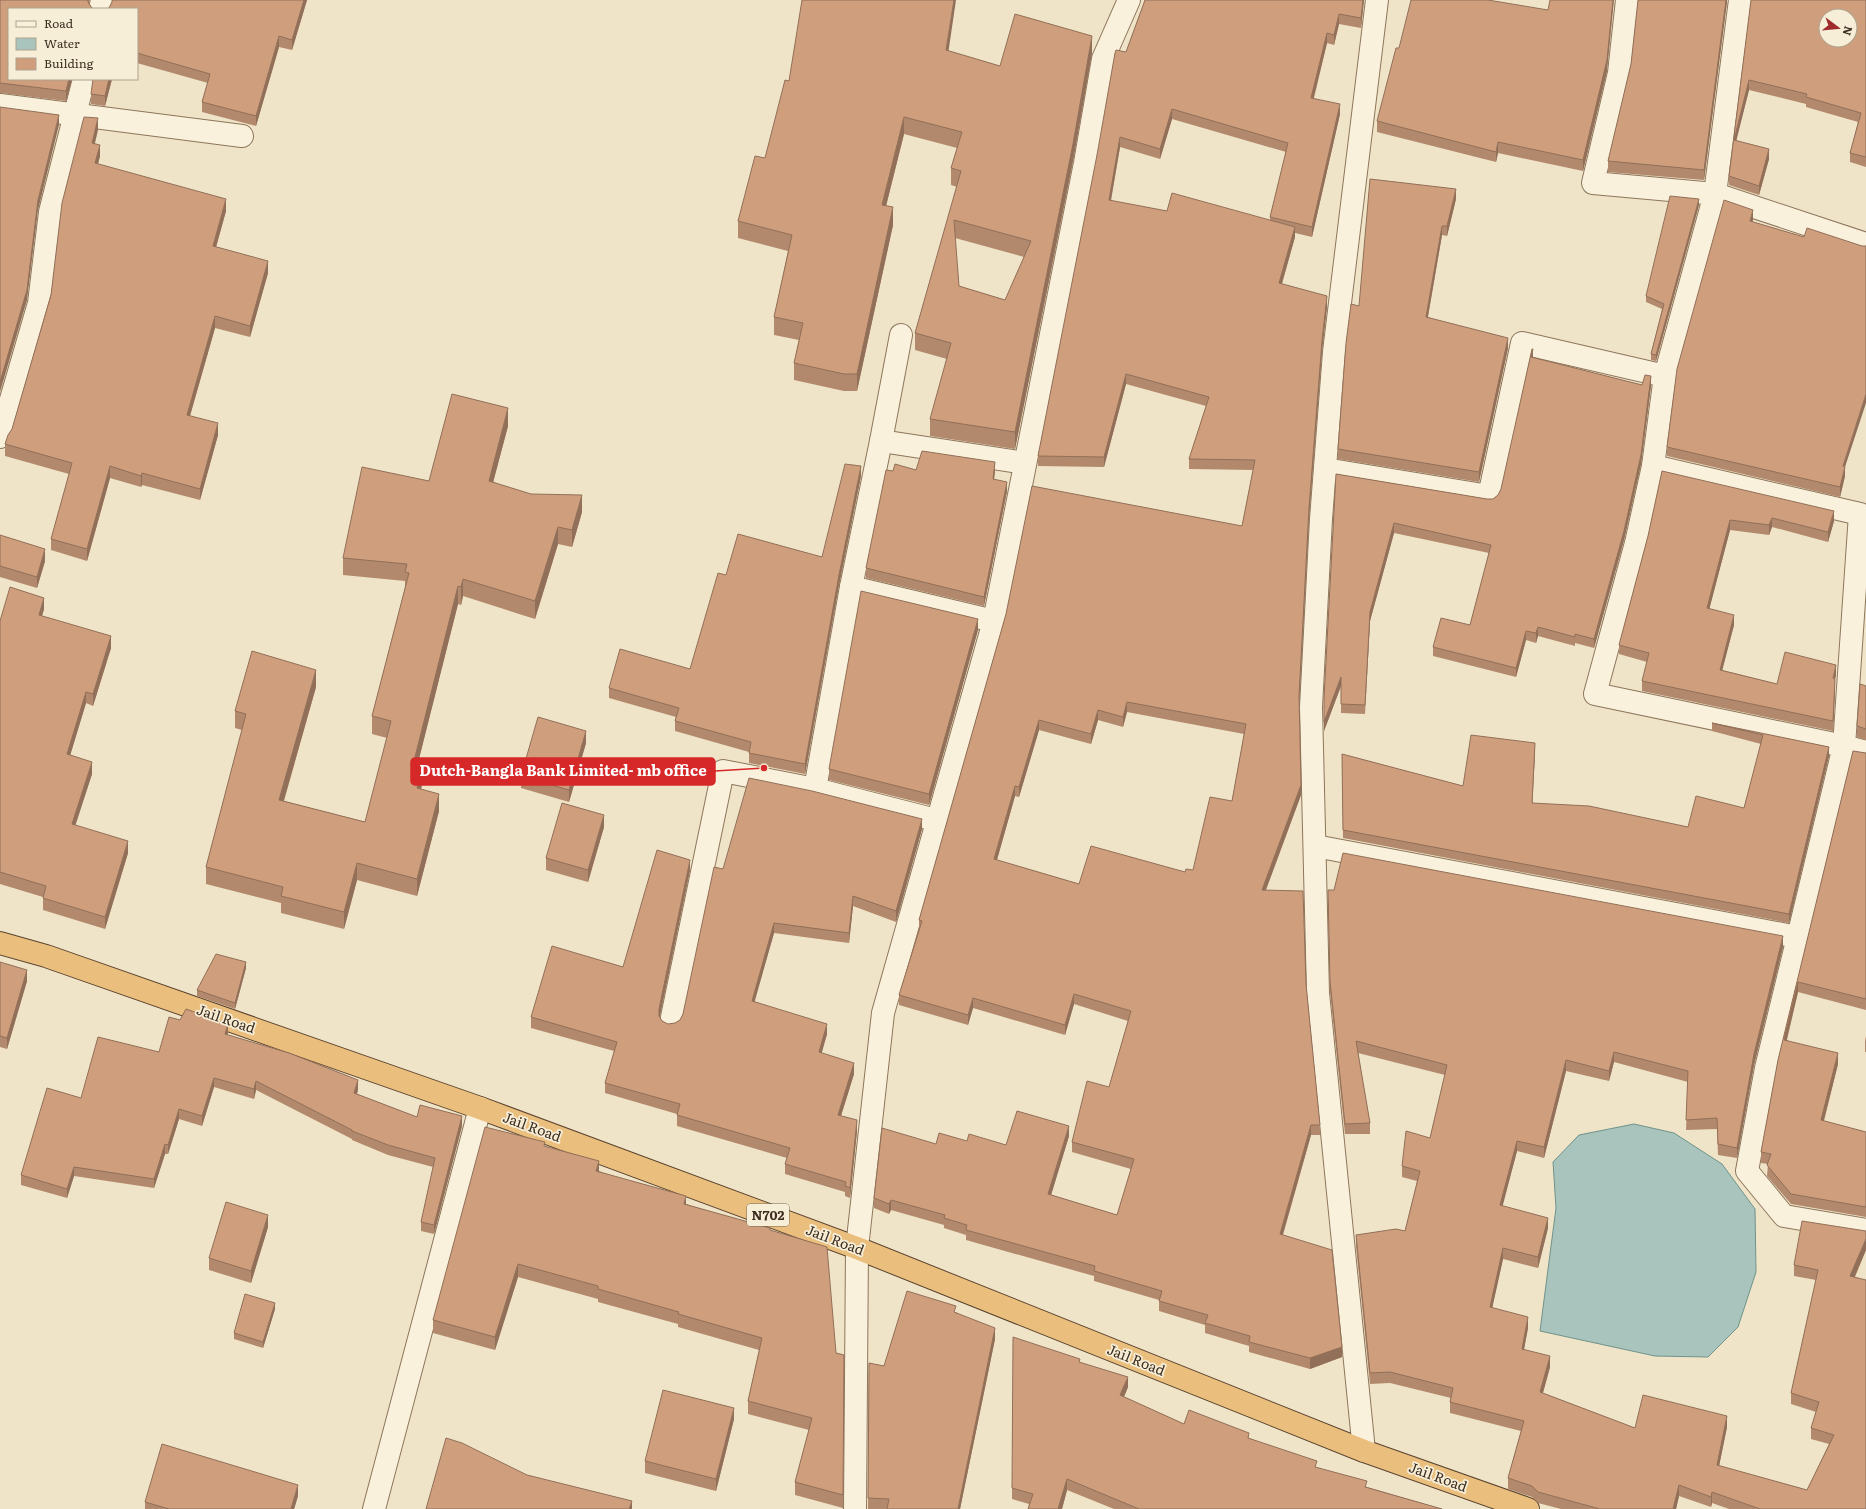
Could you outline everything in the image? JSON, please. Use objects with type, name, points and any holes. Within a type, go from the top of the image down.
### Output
[{"type":"highway","name":"Jail Road","points":[[0,943],[46,956],[480,1108],[856,1248],[1364,1451],[1528,1509]]},
{"type":"street","points":[[855,1509],[856,1248],[883,1013],[936,820],[994,621],[1085,163],[1103,59],[1129,0]]},
{"type":"street","points":[[1364,1451],[1318,993],[1311,707],[1325,469],[1334,352],[1377,0]]},
{"type":"street","points":[[1627,0],[1619,73],[1593,183],[1715,194],[1866,244]]},
{"type":"street","points":[[1740,0],[1715,194],[1665,376],[1653,466],[1636,543],[1595,694],[1844,746],[1866,752]]},
{"type":"street","points":[[0,437],[39,302],[50,212],[84,80]]},
{"type":"street","points":[[0,105],[242,136]]},
{"type":"street","points":[[815,789],[851,587],[901,335]]},
{"type":"street","points":[[1325,469],[1489,496],[1522,343],[1665,376]]},
{"type":"street","points":[[881,441],[1025,463]]},
{"type":"street","points":[[1653,466],[1860,514],[1844,746],[1766,1068],[1746,1171],[1784,1216],[1866,1230]]},
{"type":"street","points":[[851,587],[994,621]]},
{"type":"street","points":[[671,1022],[723,771],[815,789],[936,820]]},
{"type":"street","points":[[1315,846],[1798,937]]},
{"type":"street","points":[[374,1509],[480,1108]]},
{"type":"water","points":[[1634,1124],[1674,1133],[1722,1164],[1755,1209],[1756,1272],[1738,1327],[1708,1357],[1655,1356],[1540,1331],[1556,1208],[1553,1162],[1579,1135]]},
{"type":"building","points":[[0,0],[88,0],[92,8],[8,8],[8,80],[69,80],[66,91],[0,83]]},
{"type":"building","points":[[112,0],[304,0],[292,40],[279,36],[256,116],[202,102],[210,74],[138,53],[138,8],[109,8]]},
{"type":"building","points":[[802,0],[954,0],[946,50],[1000,66],[1015,14],[1092,36],[1073,144],[1015,432],[930,419],[951,343],[915,333],[961,171],[951,168],[962,132],[904,117],[882,205],[893,207],[857,374],[844,374],[794,363],[803,323],[774,317],[792,235],[738,221],[755,156],[765,158],[785,80],[789,81]],"holes":[[[954,220],[1031,241],[1005,300],[959,286]]]},
{"type":"building","points":[[1145,0],[1363,0],[1361,18],[1339,14],[1334,35],[1327,33],[1311,98],[1340,104],[1312,227],[1270,217],[1288,143],[1172,109],[1160,149],[1120,137],[1109,200],[1167,211],[1172,193],[1295,227],[1279,283],[1327,296],[1309,508],[1299,696],[1301,785],[1262,890],[1303,891],[1306,984],[1320,1125],[1311,1125],[1280,1234],[1332,1250],[1342,1347],[1310,1358],[1249,1342],[1250,1336],[1205,1323],[1208,1315],[1159,1301],[1162,1291],[1094,1271],[1095,1266],[966,1230],[967,1225],[944,1218],[945,1215],[891,1200],[889,1204],[874,1198],[882,1128],[936,1144],[939,1133],[967,1141],[969,1134],[1006,1145],[1017,1111],[1069,1126],[1048,1194],[1117,1215],[1134,1159],[1072,1142],[1087,1081],[1109,1087],[1131,1011],[1074,994],[1065,1025],[973,998],[968,1015],[899,995],[922,921],[919,920],[1006,614],[1032,486],[1242,526],[1255,460],[1189,459],[1209,397],[1126,374],[1104,457],[1038,456],[1097,155],[1115,53],[1116,50],[1126,52]],"holes":[[[1127,702],[1246,724],[1232,801],[1210,797],[1193,870],[1186,869],[1185,872],[1091,846],[1079,884],[994,859],[1015,786],[1019,787],[1039,720],[1091,734],[1098,710],[1123,717]]]},
{"type":"building","points":[[1411,0],[1488,0],[1548,10],[1550,0],[1613,0],[1607,60],[1583,160],[1498,142],[1496,152],[1377,121],[1396,48],[1399,48]]},
{"type":"building","points":[[1638,0],[1726,0],[1704,170],[1608,161],[1631,64]]},
{"type":"building","points":[[1751,0],[1866,0],[1866,157],[1850,153],[1861,113],[1806,97],[1807,94],[1749,80],[1734,140],[1769,149],[1759,186],[1729,176]]},
{"type":"building","points":[[93,80],[109,80],[105,96],[91,94]]},
{"type":"building","points":[[0,107],[59,115],[38,200],[27,290],[0,382]]},
{"type":"building","points":[[84,117],[98,118],[92,143],[100,145],[95,163],[226,199],[213,246],[268,261],[250,326],[215,316],[187,415],[218,423],[200,489],[142,473],[141,476],[110,466],[87,549],[51,539],[72,463],[5,444],[12,429],[51,295],[62,203]]},
{"type":"building","points":[[1370,179],[1456,189],[1447,226],[1442,226],[1426,317],[1508,338],[1479,472],[1338,449],[1346,343],[1351,304],[1359,306]]},
{"type":"building","points":[[1670,196],[1699,199],[1656,355],[1651,354],[1664,304],[1646,296]]},
{"type":"building","points":[[1724,200],[1753,210],[1750,221],[1804,237],[1807,228],[1866,246],[1866,394],[1843,466],[1845,467],[1840,487],[1667,447],[1677,369]]},
{"type":"building","points":[[1532,349],[1531,357],[1642,385],[1645,375],[1651,376],[1641,455],[1624,531],[1594,639],[1575,634],[1575,637],[1538,627],[1536,633],[1526,631],[1516,668],[1433,647],[1441,618],[1470,625],[1491,545],[1394,523],[1370,612],[1365,705],[1341,704],[1341,677],[1324,722],[1336,474],[1493,499],[1498,495],[1501,489]]},
{"type":"building","points":[[452,394],[508,408],[489,481],[531,494],[582,495],[572,530],[558,527],[535,601],[463,579],[461,587],[458,586],[415,757],[424,760],[417,788],[439,794],[417,879],[357,863],[344,912],[281,896],[283,887],[206,867],[246,714],[235,711],[252,651],[316,670],[279,800],[365,822],[391,721],[372,716],[409,573],[405,572],[407,564],[343,558],[362,467],[429,481]]},
{"type":"building","points":[[922,451],[995,462],[993,479],[1007,482],[984,597],[866,568],[886,470],[893,471],[895,464],[916,470]]},
{"type":"building","points":[[845,464],[861,466],[839,575],[805,764],[749,753],[751,742],[675,721],[679,708],[609,688],[620,649],[690,669],[718,573],[726,575],[738,534],[822,557]]},
{"type":"building","points":[[1662,471],[1834,511],[1828,532],[1772,518],[1769,525],[1730,520],[1707,608],[1734,615],[1720,670],[1777,684],[1785,652],[1836,665],[1833,678],[1835,679],[1833,721],[1642,681],[1649,653],[1619,645],[1648,536]]},
{"type":"building","points":[[0,535],[45,549],[37,577],[0,566]]},
{"type":"building","points":[[10,587],[44,598],[39,615],[111,636],[93,694],[86,692],[67,754],[92,762],[72,824],[128,841],[105,917],[43,898],[46,886],[0,872],[0,621]]},
{"type":"building","points":[[861,591],[978,619],[929,794],[829,769]]},
{"type":"building","points":[[1860,684],[1866,686],[1866,729],[1857,726]]},
{"type":"building","points":[[538,717],[586,731],[569,790],[521,776]]},
{"type":"building","points":[[1712,723],[1829,747],[1789,914],[1343,830],[1342,754],[1463,786],[1471,735],[1535,743],[1532,803],[1589,806],[1688,827],[1696,796],[1744,808],[1763,735]]},
{"type":"building","points":[[1853,751],[1866,753],[1866,999],[1798,982],[1784,1040],[1838,1053],[1821,1120],[1866,1132],[1866,1207],[1791,1194],[1767,1165],[1771,1154],[1761,1152],[1778,1060]]},
{"type":"building","points":[[749,778],[812,791],[922,819],[896,911],[853,896],[849,933],[774,923],[752,1001],[827,1024],[819,1052],[854,1063],[838,1115],[857,1120],[850,1188],[845,1186],[846,1182],[785,1164],[790,1148],[677,1115],[680,1104],[605,1083],[617,1042],[531,1017],[552,946],[623,967],[657,850],[690,860],[659,1009],[659,1016],[662,1021],[668,1024],[675,1023],[680,1020],[683,1014],[714,867],[723,869]]},
{"type":"building","points":[[562,803],[604,815],[588,870],[546,858]]},
{"type":"building","points":[[1343,853],[1783,936],[1754,1054],[1737,1148],[1718,1144],[1717,1118],[1686,1120],[1688,1071],[1614,1052],[1609,1071],[1566,1060],[1544,1147],[1517,1141],[1500,1205],[1548,1218],[1538,1257],[1503,1248],[1490,1307],[1528,1317],[1522,1349],[1550,1356],[1540,1392],[1635,1428],[1643,1395],[1727,1416],[1717,1465],[1807,1490],[1834,1435],[1811,1428],[1819,1402],[1791,1393],[1818,1270],[1794,1265],[1802,1221],[1866,1231],[1866,1239],[1850,1276],[1866,1280],[1866,1509],[1760,1509],[1712,1492],[1711,1497],[1679,1485],[1673,1509],[1600,1509],[1538,1492],[1532,1486],[1508,1478],[1524,1421],[1450,1402],[1453,1388],[1390,1372],[1370,1373],[1356,1235],[1396,1229],[1405,1231],[1420,1171],[1402,1166],[1406,1131],[1430,1138],[1447,1065],[1356,1041],[1370,1123],[1345,1124],[1330,981],[1328,890],[1334,890]]},
{"type":"building","points":[[216,954],[246,962],[235,1003],[197,990]]},
{"type":"building","points":[[0,962],[27,970],[7,1038],[0,1036]]},
{"type":"building","points":[[186,1009],[228,1024],[225,1034],[289,1053],[358,1080],[354,1093],[417,1117],[420,1105],[462,1116],[434,1225],[421,1222],[435,1158],[388,1145],[352,1131],[256,1081],[254,1089],[214,1078],[202,1116],[179,1109],[168,1145],[165,1144],[154,1179],[74,1167],[67,1189],[21,1175],[47,1088],[81,1098],[98,1037],[159,1052],[169,1017],[180,1020]]},
{"type":"building","points":[[485,1127],[545,1142],[544,1146],[599,1161],[596,1171],[686,1196],[684,1204],[770,1228],[770,1230],[827,1247],[836,1353],[844,1355],[843,1495],[795,1482],[812,1418],[748,1401],[762,1338],[598,1289],[598,1286],[518,1264],[495,1337],[433,1320]]},
{"type":"building","points":[[226,1202],[268,1215],[251,1271],[209,1258]]},
{"type":"building","points":[[907,1291],[956,1306],[954,1312],[995,1328],[958,1509],[887,1509],[889,1499],[868,1498],[869,1363],[884,1366]]},
{"type":"building","points":[[245,1294],[275,1303],[263,1342],[234,1333]]},
{"type":"building","points":[[1013,1337],[1080,1359],[1079,1362],[1128,1377],[1120,1395],[1184,1424],[1189,1410],[1249,1433],[1248,1438],[1317,1461],[1315,1467],[1367,1481],[1365,1487],[1442,1509],[1139,1509],[1067,1479],[1058,1509],[1028,1509],[1033,1494],[1012,1488]]},
{"type":"building","points":[[663,1390],[734,1408],[716,1479],[645,1461]]},
{"type":"building","points":[[446,1438],[462,1443],[527,1475],[632,1501],[629,1509],[426,1509]]},
{"type":"building","points":[[162,1444],[298,1485],[291,1509],[169,1509],[145,1502]]},
{"type":"place","name":"Dutch-Bangla Bank Limited- mb office","points":[[764,768]]}]
